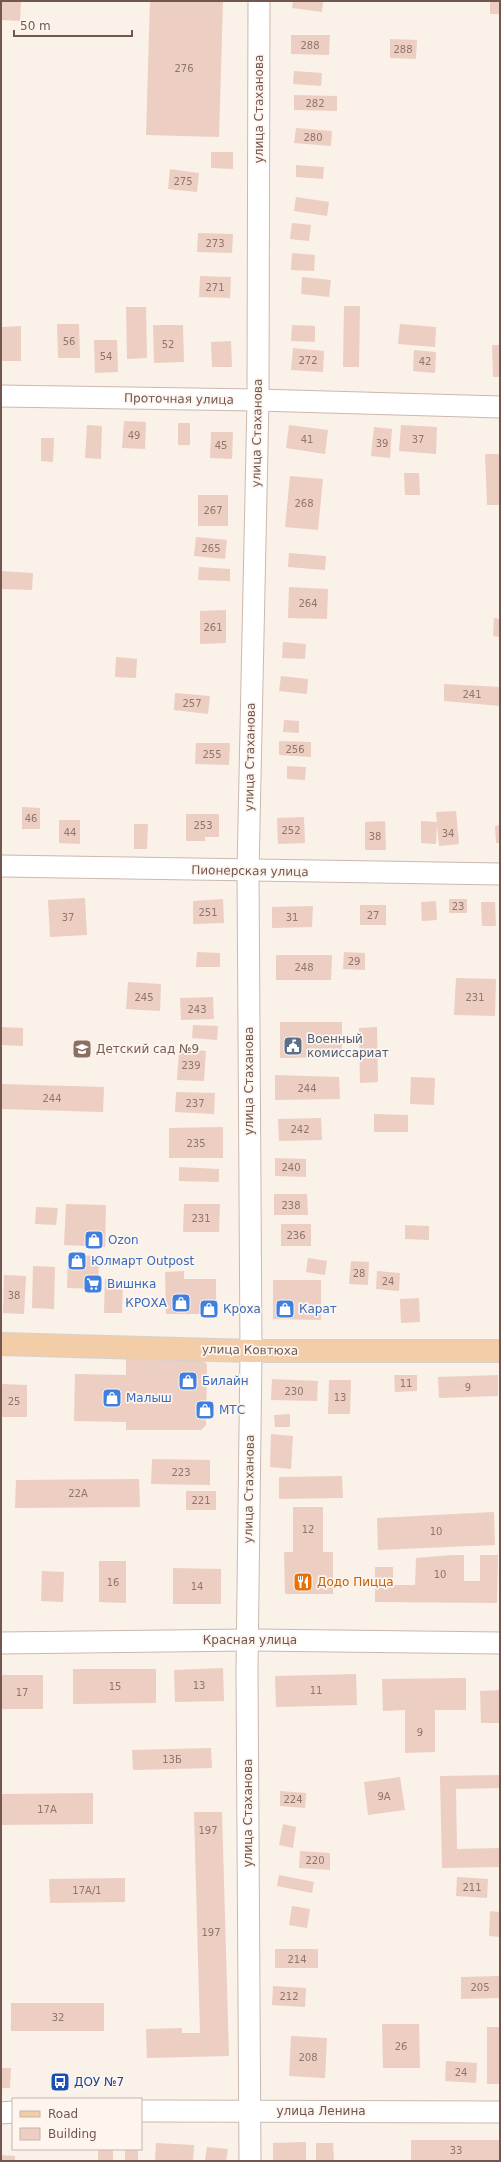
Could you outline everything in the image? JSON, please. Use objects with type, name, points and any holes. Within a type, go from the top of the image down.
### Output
[{"type":"main road","name":"улица Ковтюха","points":[[1,1344],[251,1351],[500,1351]]},
{"type":"street","name":"улица Стаханова","points":[[250,2161],[248,1640],[251,1351],[248,871],[258,400],[259,1]]},
{"type":"street","name":"Проточная улица","points":[[1,396],[258,400],[500,407]]},
{"type":"street","name":"Пионерская улица","points":[[1,866],[500,874]]},
{"type":"street","name":"Красная улица","points":[[1,1643],[248,1640],[500,1643]]},
{"type":"street","name":"улица Ленина","points":[[142,2111],[500,2112]]},
{"type":"street","points":[[1,2113],[12,2112]]},
{"type":"building","points":[[1,1],[21,1],[20,21],[1,20]]},
{"type":"building","points":[[150,1],[223,1],[219,137],[146,135]]},
{"type":"building","points":[[293,1],[323,1],[322,12],[292,8]]},
{"type":"building","points":[[490,1],[500,1],[500,14],[490,14]]},
{"type":"building","points":[[291,35],[330,35],[329,55],[291,54]]},
{"type":"building","points":[[390,39],[417,40],[416,59],[390,58]]},
{"type":"building","points":[[294,71],[322,73],[321,86],[293,84]]},
{"type":"building","points":[[294,95],[337,96],[337,111],[294,110]]},
{"type":"building","points":[[296,128],[332,131],[331,146],[294,143]]},
{"type":"building","points":[[211,152],[233,152],[233,169],[211,168]]},
{"type":"building","points":[[296,165],[324,167],[323,179],[296,177]]},
{"type":"building","points":[[170,169],[199,173],[197,192],[168,189]]},
{"type":"building","points":[[296,197],[329,202],[327,216],[294,211]]},
{"type":"building","points":[[292,223],[311,225],[309,241],[290,239]]},
{"type":"building","points":[[198,233],[233,234],[232,253],[197,252]]},
{"type":"building","points":[[292,253],[315,255],[314,271],[291,270]]},
{"type":"building","points":[[200,276],[231,277],[230,298],[199,297]]},
{"type":"building","points":[[302,277],[331,280],[329,297],[301,294]]},
{"type":"building","points":[[344,306],[360,306],[359,367],[343,367]]},
{"type":"building","points":[[126,307],[146,307],[147,358],[127,359]]},
{"type":"building","points":[[57,324],[79,324],[80,358],[58,358]]},
{"type":"building","points":[[400,324],[436,327],[435,347],[398,344]]},
{"type":"building","points":[[153,325],[183,325],[184,362],[154,363]]},
{"type":"building","points":[[292,325],[315,326],[315,342],[291,341]]},
{"type":"building","points":[[21,326],[21,361],[1,361],[1,327]]},
{"type":"building","points":[[94,340],[117,340],[118,372],[95,373]]},
{"type":"building","points":[[231,341],[232,367],[212,367],[211,342]]},
{"type":"building","points":[[492,345],[500,345],[500,377],[493,377]]},
{"type":"building","points":[[293,348],[324,351],[323,372],[291,370]]},
{"type":"building","points":[[414,350],[436,352],[435,373],[413,371]]},
{"type":"building","points":[[124,421],[146,422],[145,449],[122,448]]},
{"type":"building","points":[[178,423],[190,423],[190,445],[178,445]]},
{"type":"building","points":[[87,425],[102,426],[101,459],[85,458]]},
{"type":"building","points":[[289,425],[328,430],[325,454],[286,448]]},
{"type":"building","points":[[401,425],[437,427],[436,454],[399,451]]},
{"type":"building","points":[[374,427],[392,429],[390,458],[371,456]]},
{"type":"building","points":[[211,432],[233,432],[232,459],[210,458]]},
{"type":"building","points":[[41,438],[54,438],[53,462],[41,461]]},
{"type":"building","points":[[485,454],[500,454],[500,505],[487,505]]},
{"type":"building","points":[[404,473],[419,473],[420,495],[405,495]]},
{"type":"building","points":[[290,476],[323,479],[318,530],[285,527]]},
{"type":"building","points":[[198,495],[228,495],[228,526],[198,526]]},
{"type":"building","points":[[196,537],[227,540],[225,559],[194,556]]},
{"type":"building","points":[[289,553],[326,556],[325,570],[288,567]]},
{"type":"building","points":[[199,567],[230,569],[230,581],[198,580]]},
{"type":"building","points":[[1,571],[33,573],[32,590],[1,589]]},
{"type":"building","points":[[289,587],[328,589],[327,619],[288,618]]},
{"type":"building","points":[[226,610],[226,643],[200,644],[200,611]]},
{"type":"building","points":[[494,618],[500,619],[500,637],[493,636]]},
{"type":"building","points":[[283,642],[306,644],[305,659],[282,658]]},
{"type":"building","points":[[116,657],[137,659],[136,678],[115,677]]},
{"type":"building","points":[[281,676],[308,679],[307,694],[279,691]]},
{"type":"building","points":[[444,684],[500,687],[500,706],[444,701]]},
{"type":"building","points":[[175,693],[210,696],[208,714],[174,710]]},
{"type":"building","points":[[284,720],[299,721],[299,733],[283,732]]},
{"type":"building","points":[[279,741],[311,742],[311,757],[279,755]]},
{"type":"building","points":[[196,743],[230,743],[229,765],[195,764]]},
{"type":"building","points":[[287,766],[306,767],[305,780],[287,779]]},
{"type":"building","points":[[22,807],[40,808],[40,829],[22,829]]},
{"type":"building","points":[[456,811],[459,844],[439,846],[437,824],[436,844],[421,843],[421,821],[437,822],[436,812]]},
{"type":"building","points":[[186,814],[219,814],[219,837],[205,837],[205,841],[186,841]]},
{"type":"building","points":[[304,817],[305,843],[278,844],[277,818]]},
{"type":"building","points":[[59,820],[80,820],[80,844],[59,843]]},
{"type":"building","points":[[385,821],[386,850],[365,850],[365,822]]},
{"type":"building","points":[[134,824],[148,824],[147,849],[134,849]]},
{"type":"building","points":[[500,825],[500,843],[496,843],[495,826]]},
{"type":"building","points":[[85,898],[87,935],[50,937],[48,900]]},
{"type":"building","points":[[223,899],[224,923],[193,924],[193,901]]},
{"type":"building","points":[[449,899],[467,899],[467,913],[449,913]]},
{"type":"building","points":[[436,901],[437,920],[422,921],[421,902]]},
{"type":"building","points":[[481,902],[495,902],[496,926],[482,926]]},
{"type":"building","points":[[360,905],[386,905],[386,925],[360,925]]},
{"type":"building","points":[[313,906],[312,927],[272,928],[272,907]]},
{"type":"building","points":[[197,952],[220,953],[220,967],[196,967]]},
{"type":"building","points":[[344,952],[365,953],[365,970],[343,969]]},
{"type":"building","points":[[276,955],[332,955],[331,980],[276,980]]},
{"type":"building","points":[[456,978],[496,979],[495,1016],[454,1015]]},
{"type":"building","points":[[128,982],[161,984],[160,1011],[126,1009]]},
{"type":"building","points":[[213,997],[214,1019],[181,1020],[180,998]]},
{"type":"building","name":"Военный комиссариат","points":[[280,1022],[342,1022],[342,1057],[280,1058]]},
{"type":"building","points":[[193,1025],[218,1026],[217,1040],[192,1038]]},
{"type":"building","points":[[1,1027],[23,1028],[23,1046],[1,1045]]},
{"type":"building","points":[[377,1027],[378,1082],[360,1083],[359,1028]]},
{"type":"building","points":[[179,1049],[206,1051],[204,1081],[177,1080]]},
{"type":"building","points":[[275,1075],[339,1077],[340,1099],[275,1100]]},
{"type":"building","points":[[411,1077],[435,1078],[434,1105],[410,1104]]},
{"type":"building","points":[[1,1084],[104,1087],[103,1112],[1,1109]]},
{"type":"building","points":[[176,1092],[215,1093],[214,1114],[175,1112]]},
{"type":"building","points":[[374,1114],[408,1115],[408,1132],[374,1132]]},
{"type":"building","points":[[321,1118],[322,1140],[279,1141],[278,1119]]},
{"type":"building","points":[[223,1127],[223,1158],[169,1158],[169,1128]]},
{"type":"building","points":[[275,1158],[306,1159],[306,1177],[275,1176]]},
{"type":"building","points":[[179,1167],[219,1169],[219,1182],[179,1181]]},
{"type":"building","points":[[274,1194],[307,1194],[308,1215],[274,1215]]},
{"type":"building","points":[[66,1204],[106,1205],[105,1247],[64,1245]]},
{"type":"building","points":[[184,1204],[220,1204],[219,1232],[183,1232]]},
{"type":"building","points":[[36,1207],[58,1208],[56,1225],[35,1224]]},
{"type":"building","points":[[281,1224],[311,1224],[311,1246],[281,1246]]},
{"type":"building","points":[[405,1225],[429,1226],[429,1240],[405,1239]]},
{"type":"building","points":[[68,1255],[99,1256],[98,1289],[67,1288]]},
{"type":"building","points":[[308,1258],[327,1261],[325,1275],[306,1272]]},
{"type":"building","points":[[351,1261],[369,1262],[368,1285],[349,1284]]},
{"type":"building","points":[[33,1266],[55,1267],[54,1309],[32,1308]]},
{"type":"building","points":[[184,1271],[184,1279],[216,1279],[216,1314],[166,1314],[165,1272]]},
{"type":"building","points":[[377,1271],[400,1273],[399,1291],[376,1289]]},
{"type":"building","points":[[4,1275],[26,1276],[24,1314],[3,1313]]},
{"type":"building","points":[[105,1279],[123,1280],[122,1313],[104,1313]]},
{"type":"building","points":[[273,1280],[321,1280],[321,1320],[273,1319]]},
{"type":"building","points":[[419,1298],[420,1322],[401,1323],[400,1299]]},
{"type":"building","points":[[126,1358],[200,1359],[207,1364],[206,1425],[201,1430],[126,1430],[126,1422],[74,1421],[75,1374],[126,1375]]},
{"type":"building","points":[[394,1375],[417,1375],[417,1391],[395,1392]]},
{"type":"building","points":[[498,1375],[498,1396],[439,1398],[438,1377]]},
{"type":"building","points":[[272,1379],[318,1381],[317,1401],[271,1400]]},
{"type":"building","points":[[329,1380],[351,1380],[350,1414],[328,1414]]},
{"type":"building","points":[[1,1384],[27,1385],[27,1417],[1,1417]]},
{"type":"building","points":[[290,1414],[290,1427],[275,1427],[274,1415]]},
{"type":"building","points":[[271,1434],[293,1436],[291,1469],[270,1467]]},
{"type":"building","points":[[152,1459],[210,1460],[210,1485],[151,1484]]},
{"type":"building","points":[[342,1476],[343,1498],[279,1499],[279,1477]]},
{"type":"building","points":[[139,1479],[140,1507],[15,1508],[16,1480]]},
{"type":"building","points":[[186,1491],[216,1491],[216,1510],[186,1510]]},
{"type":"building","points":[[293,1507],[323,1507],[323,1552],[333,1552],[333,1594],[285,1594],[284,1552],[293,1552]]},
{"type":"building","points":[[494,1512],[495,1545],[378,1550],[377,1518]]},
{"type":"building","points":[[464,1555],[464,1581],[480,1581],[480,1555],[498,1555],[497,1603],[375,1602],[375,1567],[393,1567],[393,1585],[415,1585],[416,1558]]},
{"type":"building","points":[[99,1561],[126,1561],[126,1603],[99,1602]]},
{"type":"building","points":[[173,1568],[221,1569],[221,1604],[173,1604]]},
{"type":"building","points":[[42,1571],[64,1572],[63,1602],[41,1601]]},
{"type":"building","points":[[223,1668],[224,1701],[175,1702],[174,1670]]},
{"type":"building","points":[[73,1669],[156,1669],[156,1703],[73,1704]]},
{"type":"building","points":[[356,1674],[357,1705],[276,1707],[275,1676]]},
{"type":"building","points":[[1,1675],[43,1675],[43,1709],[1,1709]]},
{"type":"building","points":[[466,1678],[466,1710],[435,1710],[435,1752],[405,1753],[405,1710],[383,1711],[382,1679]]},
{"type":"building","points":[[500,1690],[500,1723],[481,1723],[480,1691]]},
{"type":"building","points":[[211,1748],[212,1768],[133,1770],[132,1750]]},
{"type":"building","points":[[500,1775],[500,1788],[456,1789],[457,1849],[500,1848],[500,1867],[442,1868],[440,1776]]},
{"type":"building","points":[[400,1777],[405,1810],[368,1815],[364,1782]]},
{"type":"building","points":[[280,1791],[306,1793],[305,1808],[280,1806]]},
{"type":"building","points":[[93,1793],[93,1824],[1,1825],[1,1794]]},
{"type":"building","points":[[194,1812],[222,1812],[229,2056],[147,2058],[146,2029],[182,2028],[182,2033],[200,2033]]},
{"type":"building","points":[[283,1824],[296,1827],[293,1848],[279,1845]]},
{"type":"building","points":[[300,1851],[330,1853],[330,1870],[299,1868]]},
{"type":"building","points":[[279,1875],[314,1882],[312,1893],[277,1886]]},
{"type":"building","points":[[457,1877],[488,1879],[487,1898],[456,1896]]},
{"type":"building","points":[[125,1878],[125,1902],[50,1903],[49,1879]]},
{"type":"building","points":[[292,1906],[310,1909],[307,1928],[289,1925]]},
{"type":"building","points":[[490,1911],[500,1912],[500,1937],[489,1936]]},
{"type":"building","points":[[275,1949],[318,1949],[318,1968],[275,1968]]},
{"type":"building","points":[[500,1976],[500,1998],[461,1999],[461,1977]]},
{"type":"building","points":[[273,1986],[306,1988],[305,2007],[272,2005]]},
{"type":"building","points":[[11,2003],[104,2003],[104,2031],[11,2031]]},
{"type":"building","points":[[382,2024],[419,2024],[420,2068],[383,2068]]},
{"type":"building","points":[[487,2027],[500,2027],[500,2084],[487,2084]]},
{"type":"building","points":[[291,2036],[327,2038],[325,2078],[289,2076]]},
{"type":"building","points":[[446,2061],[477,2063],[476,2083],[445,2081]]},
{"type":"building","points":[[1,2068],[11,2068],[10,2088],[1,2088]]},
{"type":"building","points":[[411,2140],[500,2140],[500,2161],[411,2161]]},
{"type":"building","points":[[306,2142],[306,2161],[273,2161],[273,2143]]},
{"type":"building","points":[[156,2143],[194,2145],[193,2161],[155,2161]]},
{"type":"building","points":[[316,2143],[333,2143],[334,2161],[316,2161]]},
{"type":"building","points":[[207,2147],[228,2149],[226,2161],[205,2161]]},
{"type":"building","points":[[98,2150],[113,2150],[113,2161],[98,2161]]},
{"type":"building","points":[[125,2150],[138,2150],[138,2161],[125,2161]]},
{"type":"building","points":[[1,2155],[15,2156],[15,2161],[1,2161]]},
{"type":"place","name":"Военный комиссариат","points":[[293,1046]]},
{"type":"place","name":"Детский сад №9","points":[[82,1049]]},
{"type":"place","name":"Ozon","points":[[94,1240]]},
{"type":"place","name":"Юлмарт Outpost","points":[[77,1261]]},
{"type":"place","name":"Вишнка","points":[[93,1284]]},
{"type":"place","name":"КРОХА","points":[[181,1303]]},
{"type":"place","name":"Кроха","points":[[209,1309]]},
{"type":"place","name":"Карат","points":[[285,1309]]},
{"type":"place","name":"Билайн","points":[[188,1381]]},
{"type":"place","name":"Малыш","points":[[112,1398]]},
{"type":"place","name":"МТС","points":[[205,1410]]},
{"type":"place","name":"Додо Пицца","points":[[303,1582]]},
{"type":"place","name":"ДОУ №7","points":[[60,2082]]}]
